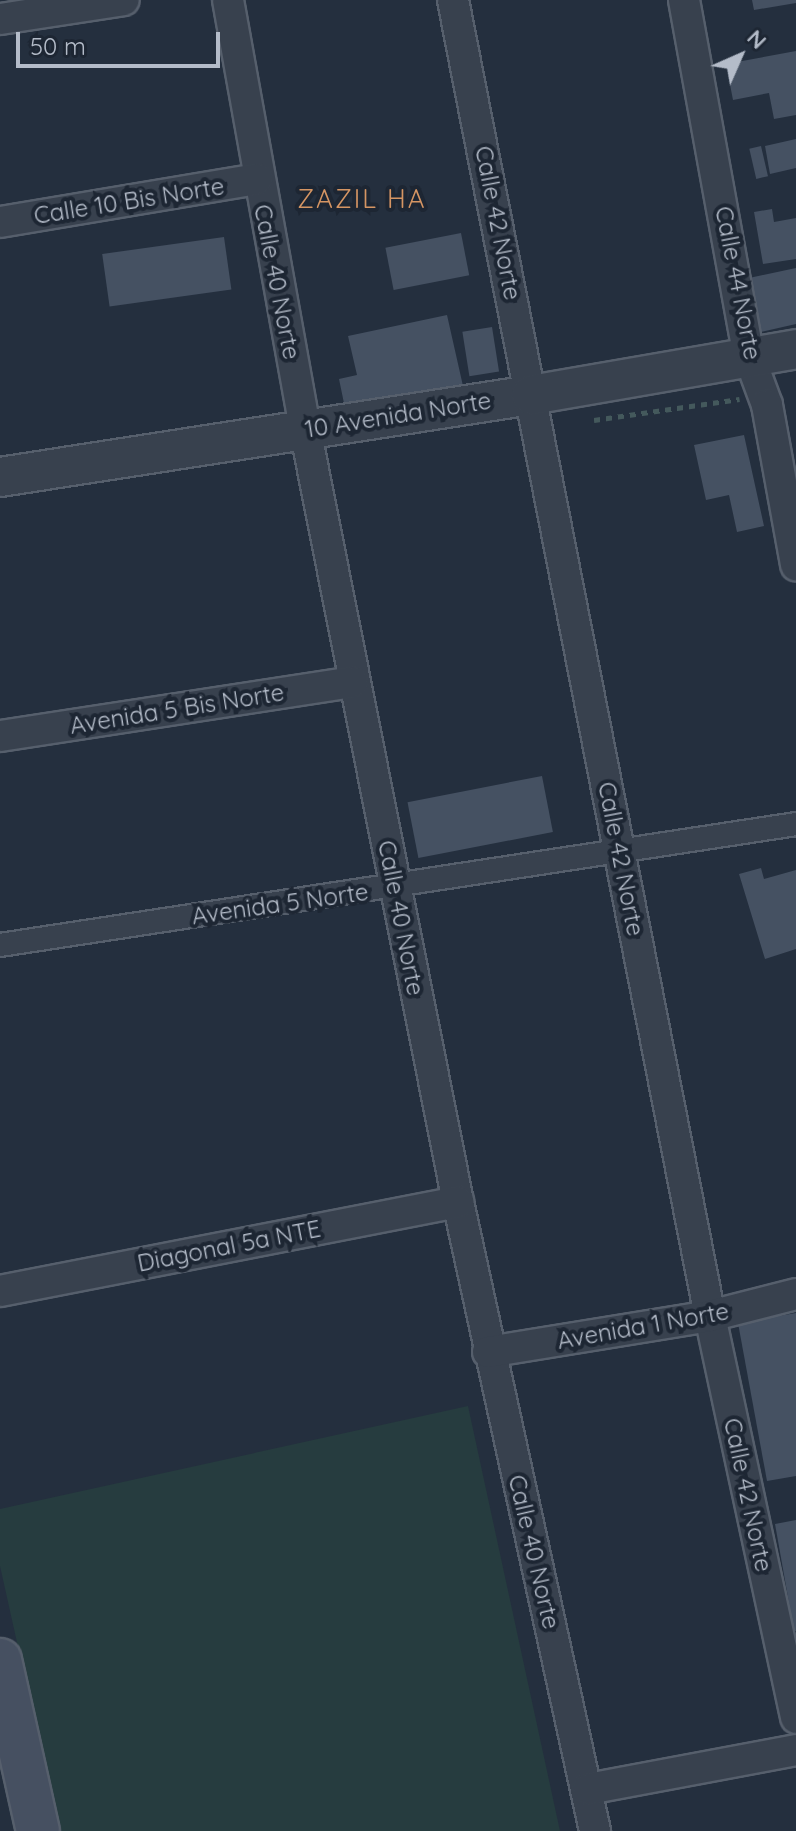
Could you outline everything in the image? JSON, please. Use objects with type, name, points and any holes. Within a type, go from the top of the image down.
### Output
[{"type":"main road","points":[[0,1660],[38,1831]]},
{"type":"street","points":[[0,19],[124,0]]},
{"type":"street","name":"Calle 40 Norte","points":[[228,0],[257,179],[353,682],[488,1352],[595,1831]]},
{"type":"street","name":"Calle 42 Norte","points":[[453,0],[710,1316],[796,1718]]},
{"type":"street","name":"Calle 44 Norte","points":[[684,0],[749,356],[764,395],[796,565]]},
{"type":"street","name":"Calle 10 Bis Norte","points":[[0,222],[257,179]]},
{"type":"street","name":"10 Avenida Norte","points":[[0,477],[308,444],[531,395],[796,349]]},
{"type":"street","name":"Avenida 5 Bis Norte","points":[[0,736],[353,682]]},
{"type":"street","name":"Avenida 5 Norte","points":[[0,945],[796,824]]},
{"type":"street","name":"Diagonal 5a NTE","points":[[0,1291],[458,1202]]},
{"type":"street","name":"Avenida 1 Norte","points":[[488,1352],[710,1316],[796,1294]]},
{"type":"street","points":[[588,1789],[796,1750]]},
{"type":"green space","points":[[468,1406],[560,1831],[59,1831],[0,1566],[0,1509]]},
{"type":"building","points":[[752,0],[796,0],[796,3],[754,10]]},
{"type":"building","points":[[796,51],[796,115],[774,119],[769,93],[733,100],[726,64]]},
{"type":"building","points":[[796,139],[796,168],[770,174],[765,146]]},
{"type":"building","points":[[761,146],[768,176],[756,179],[749,149]]},
{"type":"building","points":[[772,209],[774,222],[796,218],[796,259],[763,264],[754,212]]},
{"type":"building","points":[[461,233],[469,275],[394,290],[385,248]]},
{"type":"building","points":[[224,237],[231,289],[110,307],[102,254]]},
{"type":"building","points":[[796,268],[796,324],[761,332],[749,278]]},
{"type":"building","points":[[447,315],[463,386],[346,413],[339,379],[357,375],[348,336]]},
{"type":"building","points":[[492,327],[499,371],[469,376],[462,332]]},
{"type":"building","points":[[744,435],[764,526],[737,532],[729,495],[706,500],[694,445]]},
{"type":"building","points":[[542,776],[553,832],[418,858],[408,802]]},
{"type":"building","points":[[761,868],[764,879],[796,870],[796,949],[765,959],[739,874]]},
{"type":"building","points":[[796,1313],[796,1476],[767,1481],[738,1323]]},
{"type":"building","points":[[796,1520],[796,1631],[794,1631],[775,1524]]},
{"type":"district","name":"ZAZIL HA","points":[[362,199]]}]
